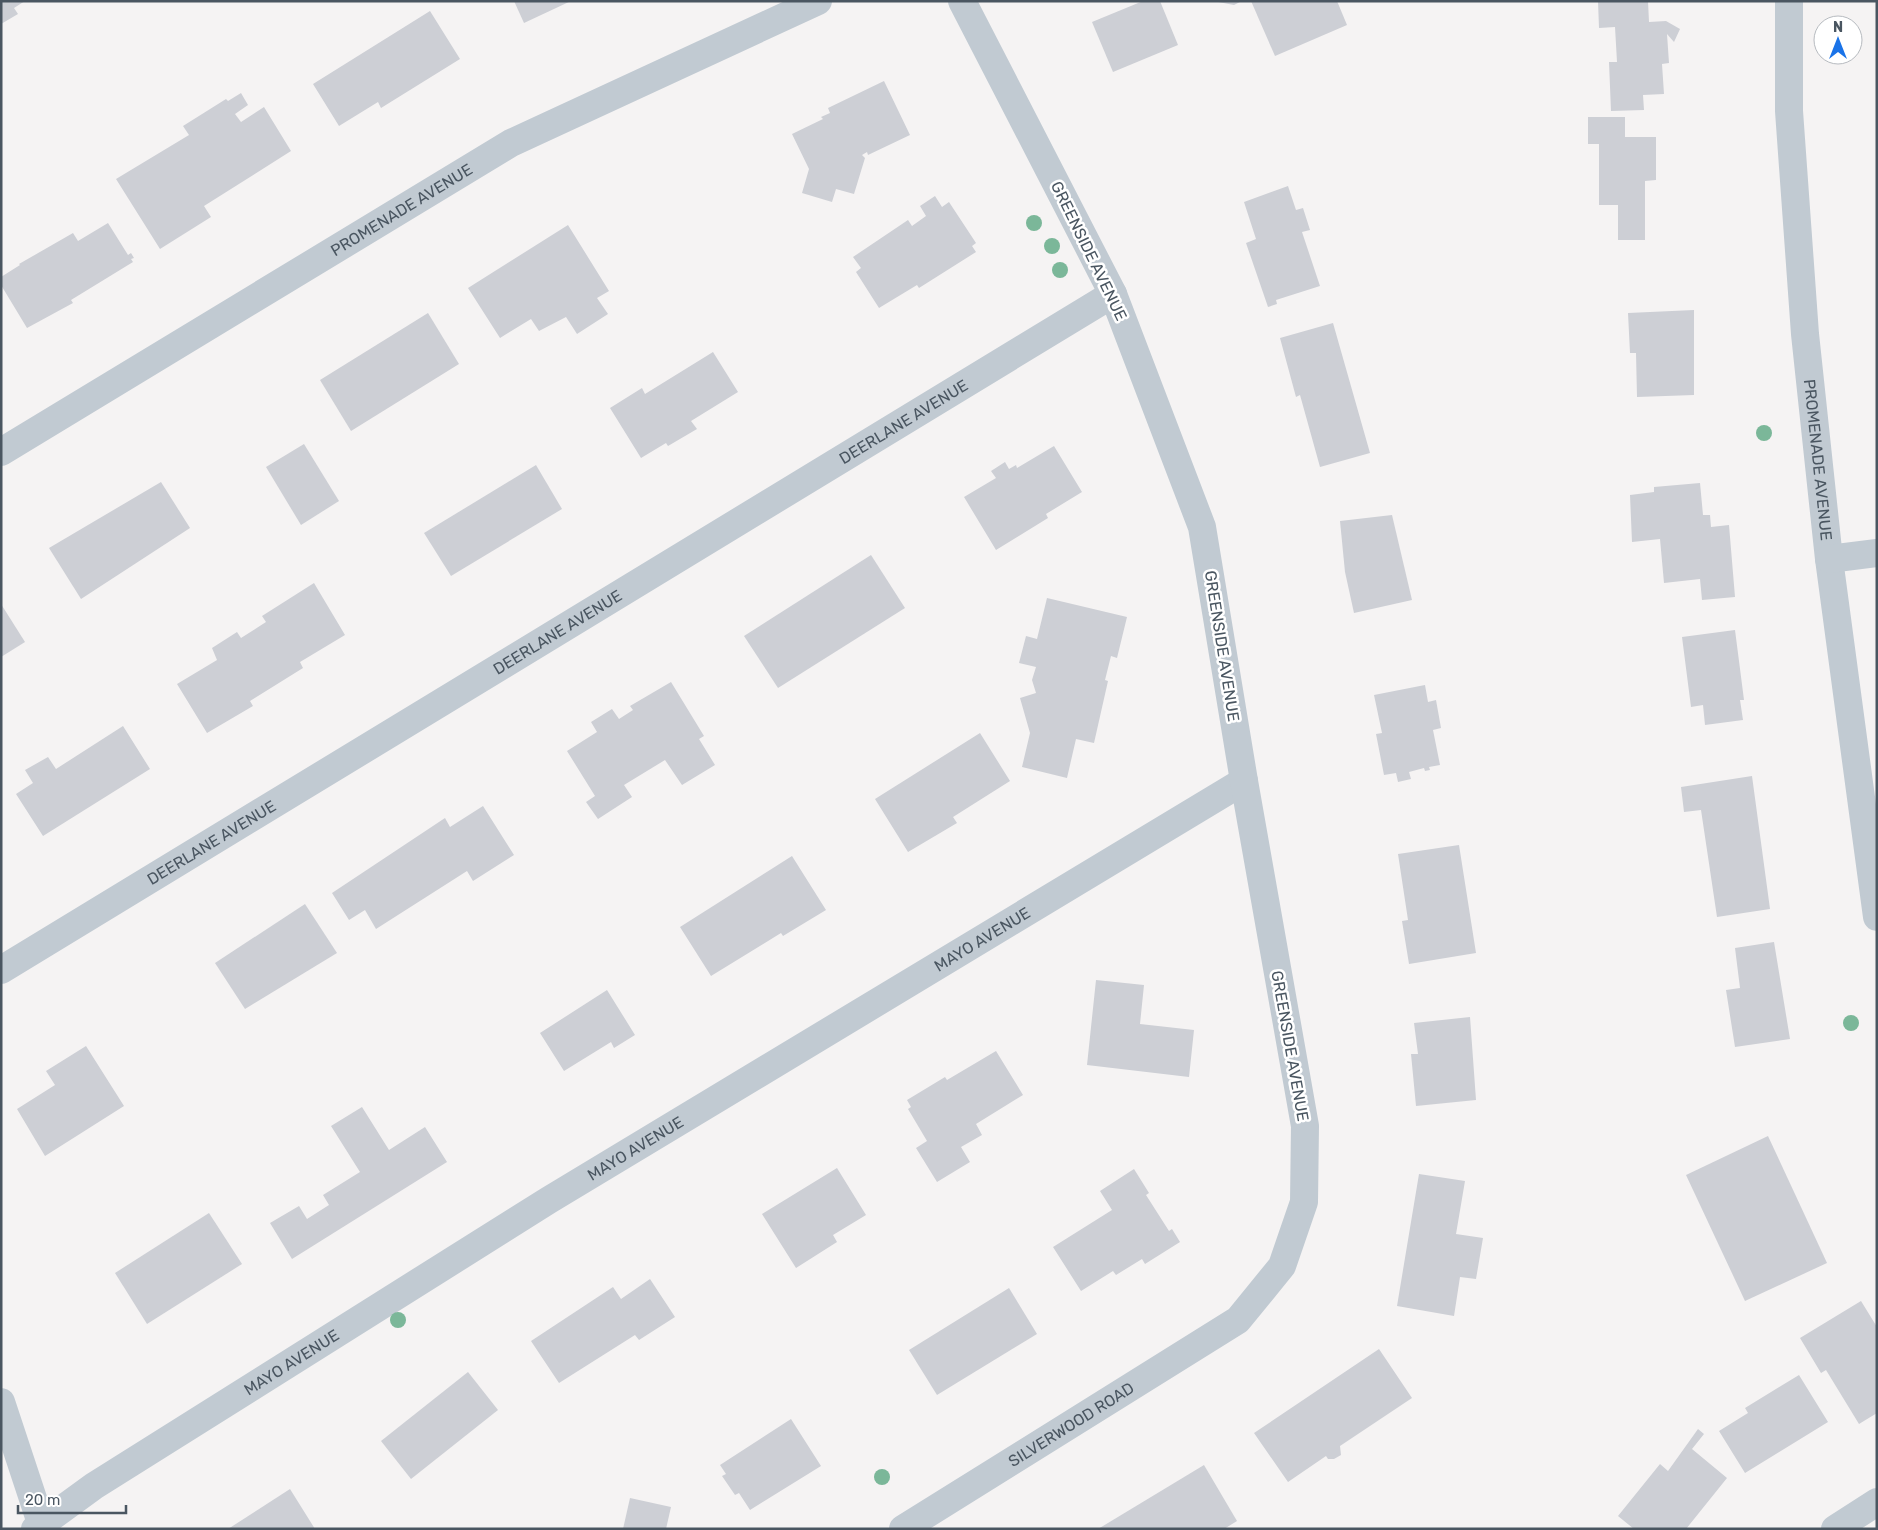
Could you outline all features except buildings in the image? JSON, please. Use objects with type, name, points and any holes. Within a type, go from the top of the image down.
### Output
[{"type":"street","name":"PROMENADE AVENUE","points":[[1,452],[511,142],[818,1]]},
{"type":"street","name":"GREENSIDE AVENUE","points":[[962,1],[1113,294],[1202,527],[1244,781],[1305,1126],[1304,1202],[1282,1266],[1238,1320]]},
{"type":"street","name":"PROMENADE AVENUE","points":[[1789,1],[1789,111],[1805,334],[1829,559],[1877,917]]},
{"type":"street","name":"DEERLANE AVENUE","points":[[1,970],[1113,294]]},
{"type":"street","points":[[1829,559],[1877,553]]},
{"type":"street","name":"MAYO AVENUE","points":[[40,1527],[94,1486],[541,1205],[1244,781]]},
{"type":"street","name":"SILVERWOOD ROAD","points":[[903,1529],[1238,1320]]},
{"type":"street","points":[[1,1402],[40,1527]]},
{"type":"street","points":[[1835,1529],[1877,1502]]}]
